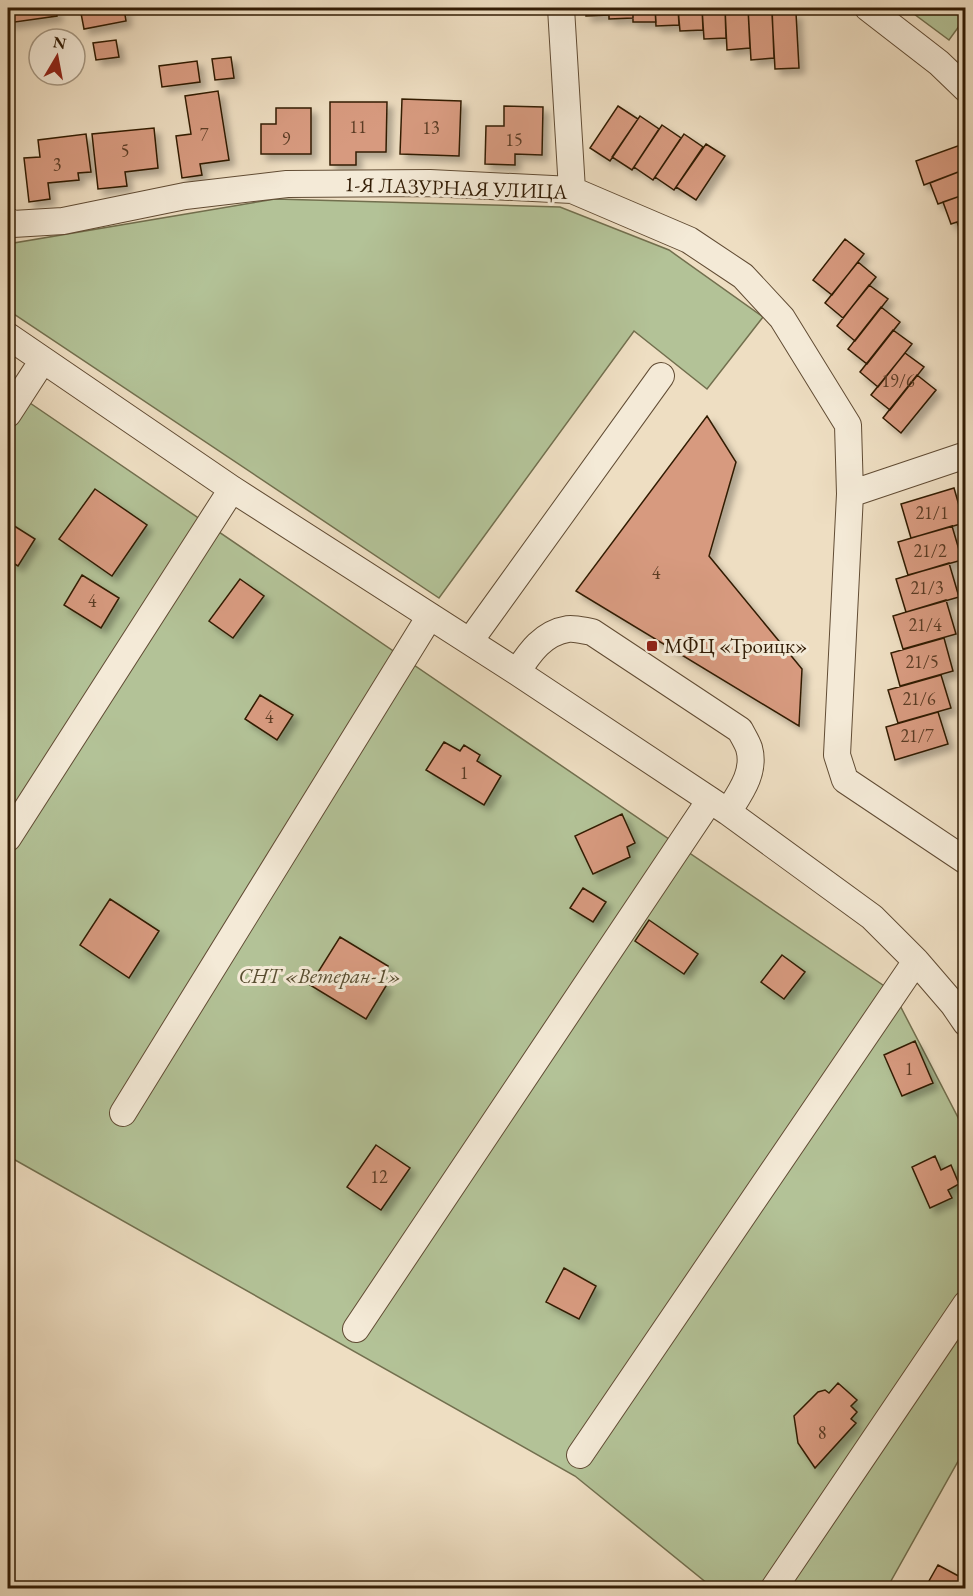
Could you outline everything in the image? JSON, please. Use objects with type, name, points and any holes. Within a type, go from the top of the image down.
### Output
[{"type":"street","points":[[561,8],[572,190]]},
{"type":"street","points":[[868,8],[939,63],[966,89]]},
{"type":"street","name":"1-Я ЛАЗУРНАЯ УЛИЦА","points":[[8,222],[13,224],[63,221],[185,196],[287,184],[430,183],[572,190],[689,240],[743,276],[782,318],[848,425],[850,494],[837,755],[845,780],[966,861]]},
{"type":"street","points":[[8,336],[232,489],[470,641],[719,806],[872,917],[916,961],[953,1004],[966,1023]]},
{"type":"street","points":[[8,414],[43,360]]},
{"type":"street","points":[[470,641],[661,376]]},
{"type":"street","points":[[850,494],[966,455]]},
{"type":"street","points":[[8,838],[232,489]]},
{"type":"street","points":[[123,1113],[430,616]]},
{"type":"street","points":[[356,1329],[719,806],[746,784],[750,768],[749,749],[740,730],[592,632],[569,628],[551,635],[533,648],[517,672]]},
{"type":"street","points":[[580,1455],[916,961]]},
{"type":"street","points":[[774,1588],[966,1304]]},
{"type":"green space","points":[[906,8],[965,8],[965,18],[949,40]]},
{"type":"green space","points":[[275,199],[560,207],[669,250],[763,317],[707,389],[634,331],[439,598],[8,310],[8,244]]},
{"type":"green space","name":"СНТ «Ветеран-1»","points":[[8,388],[893,992],[965,1131],[966,1447],[887,1588],[713,1588],[575,1476],[8,1156]]},
{"type":"building","points":[[8,8],[56,8],[57,16],[8,23]]},
{"type":"building","points":[[80,8],[131,8],[124,9],[126,21],[87,28],[84,27]]},
{"type":"building","points":[[586,8],[609,8],[609,15],[586,16]]},
{"type":"building","points":[[609,8],[633,8],[633,18],[609,19]]},
{"type":"building","points":[[633,8],[655,8],[656,22],[633,22]]},
{"type":"building","points":[[655,8],[678,8],[679,25],[656,26]]},
{"type":"building","points":[[678,8],[702,8],[703,30],[680,31]]},
{"type":"building","points":[[702,8],[725,8],[726,38],[704,39]]},
{"type":"building","points":[[725,8],[748,8],[750,48],[727,50]]},
{"type":"building","points":[[748,8],[772,8],[774,58],[751,60]]},
{"type":"building","points":[[796,13],[799,68],[775,69],[772,14]]},
{"type":"building","points":[[116,40],[119,57],[96,60],[93,43]]},
{"type":"building","points":[[231,57],[234,78],[215,80],[212,59]]},
{"type":"building","points":[[197,61],[200,82],[162,87],[159,66]]},
{"type":"building","points":[[218,91],[229,160],[200,164],[202,175],[182,178],[176,136],[191,134],[185,96]]},
{"type":"building","points":[[402,99],[461,101],[459,156],[400,154]]},
{"type":"building","points":[[330,102],[387,102],[386,152],[356,152],[356,165],[330,165]]},
{"type":"building","points":[[504,106],[543,107],[542,155],[515,154],[515,165],[485,164],[486,126],[504,126]]},
{"type":"building","points":[[618,106],[638,119],[610,161],[590,148]]},
{"type":"building","points":[[276,108],[311,108],[311,154],[261,154],[261,124],[276,124]]},
{"type":"building","points":[[640,116],[659,129],[632,170],[612,157]]},
{"type":"building","points":[[662,125],[681,138],[653,180],[634,167]]},
{"type":"building","points":[[154,128],[158,168],[125,172],[127,186],[98,189],[92,134]]},
{"type":"building","points":[[86,134],[91,172],[78,173],[79,180],[48,183],[50,199],[29,202],[24,158],[40,157],[38,140]]},
{"type":"building","points":[[684,134],[703,147],[674,190],[655,177]]},
{"type":"building","points":[[966,143],[966,169],[924,185],[916,161]]},
{"type":"building","points":[[706,144],[725,156],[696,200],[676,187]]},
{"type":"building","points":[[966,169],[966,194],[938,204],[930,183]]},
{"type":"building","points":[[966,194],[966,219],[951,224],[943,202]]},
{"type":"building","points":[[966,219],[966,243],[965,243],[957,222]]},
{"type":"building","points":[[845,239],[864,254],[832,295],[813,280]]},
{"type":"building","points":[[858,262],[876,277],[843,318],[825,303]]},
{"type":"building","points":[[869,285],[888,299],[855,341],[837,326]]},
{"type":"building","points":[[881,307],[900,322],[867,364],[848,349]]},
{"type":"building","points":[[893,330],[912,344],[878,387],[860,372]]},
{"type":"building","points":[[905,353],[924,367],[890,410],[871,395]]},
{"type":"building","points":[[917,375],[936,390],[901,433],[883,418]]},
{"type":"building","points":[[707,416],[736,462],[709,556],[802,669],[799,726],[576,591]]},
{"type":"building","points":[[954,488],[964,523],[911,538],[901,504]]},
{"type":"building","points":[[95,489],[147,525],[112,576],[59,539]]},
{"type":"building","points":[[8,522],[35,539],[18,566],[8,560]]},
{"type":"building","points":[[952,526],[962,560],[908,575],[898,542]]},
{"type":"building","points":[[949,563],[959,597],[906,612],[896,579]]},
{"type":"building","points":[[82,575],[119,598],[101,628],[64,605]]},
{"type":"building","points":[[240,579],[264,596],[233,638],[209,621]]},
{"type":"building","points":[[946,600],[956,634],[903,649],[893,616]]},
{"type":"building","points":[[944,638],[953,671],[900,686],[891,653]]},
{"type":"building","points":[[941,675],[951,708],[898,723],[888,690]]},
{"type":"building","points":[[260,695],[293,715],[277,740],[245,719]]},
{"type":"building","points":[[938,712],[948,744],[895,760],[886,727]]},
{"type":"building","points":[[444,742],[460,751],[464,745],[480,755],[477,761],[501,776],[484,805],[426,770]]},
{"type":"building","points":[[622,814],[635,843],[627,847],[630,857],[593,874],[575,836]]},
{"type":"building","points":[[583,888],[606,902],[593,922],[570,908]]},
{"type":"building","points":[[110,899],[159,931],[129,978],[80,945]]},
{"type":"building","points":[[649,920],[698,954],[684,974],[635,941]]},
{"type":"building","points":[[340,937],[388,966],[378,981],[386,986],[366,1019],[310,985]]},
{"type":"building","points":[[782,955],[805,972],[784,999],[761,982]]},
{"type":"building","points":[[915,1041],[933,1083],[902,1096],[884,1055]]},
{"type":"building","points":[[376,1145],[410,1168],[381,1210],[347,1187]]},
{"type":"building","points":[[935,1156],[941,1170],[951,1165],[959,1184],[948,1190],[952,1198],[930,1208],[912,1167]]},
{"type":"building","points":[[564,1268],[596,1286],[579,1319],[546,1302]]},
{"type":"building","points":[[838,1383],[857,1400],[851,1406],[857,1412],[851,1419],[856,1423],[815,1468],[798,1443],[794,1416],[818,1392],[825,1390],[829,1393]]},
{"type":"building","points":[[938,1565],[966,1580],[966,1588],[925,1588]]},
{"type":"place","name":"МФЦ «Троицк»","points":[[652,646]]}]
